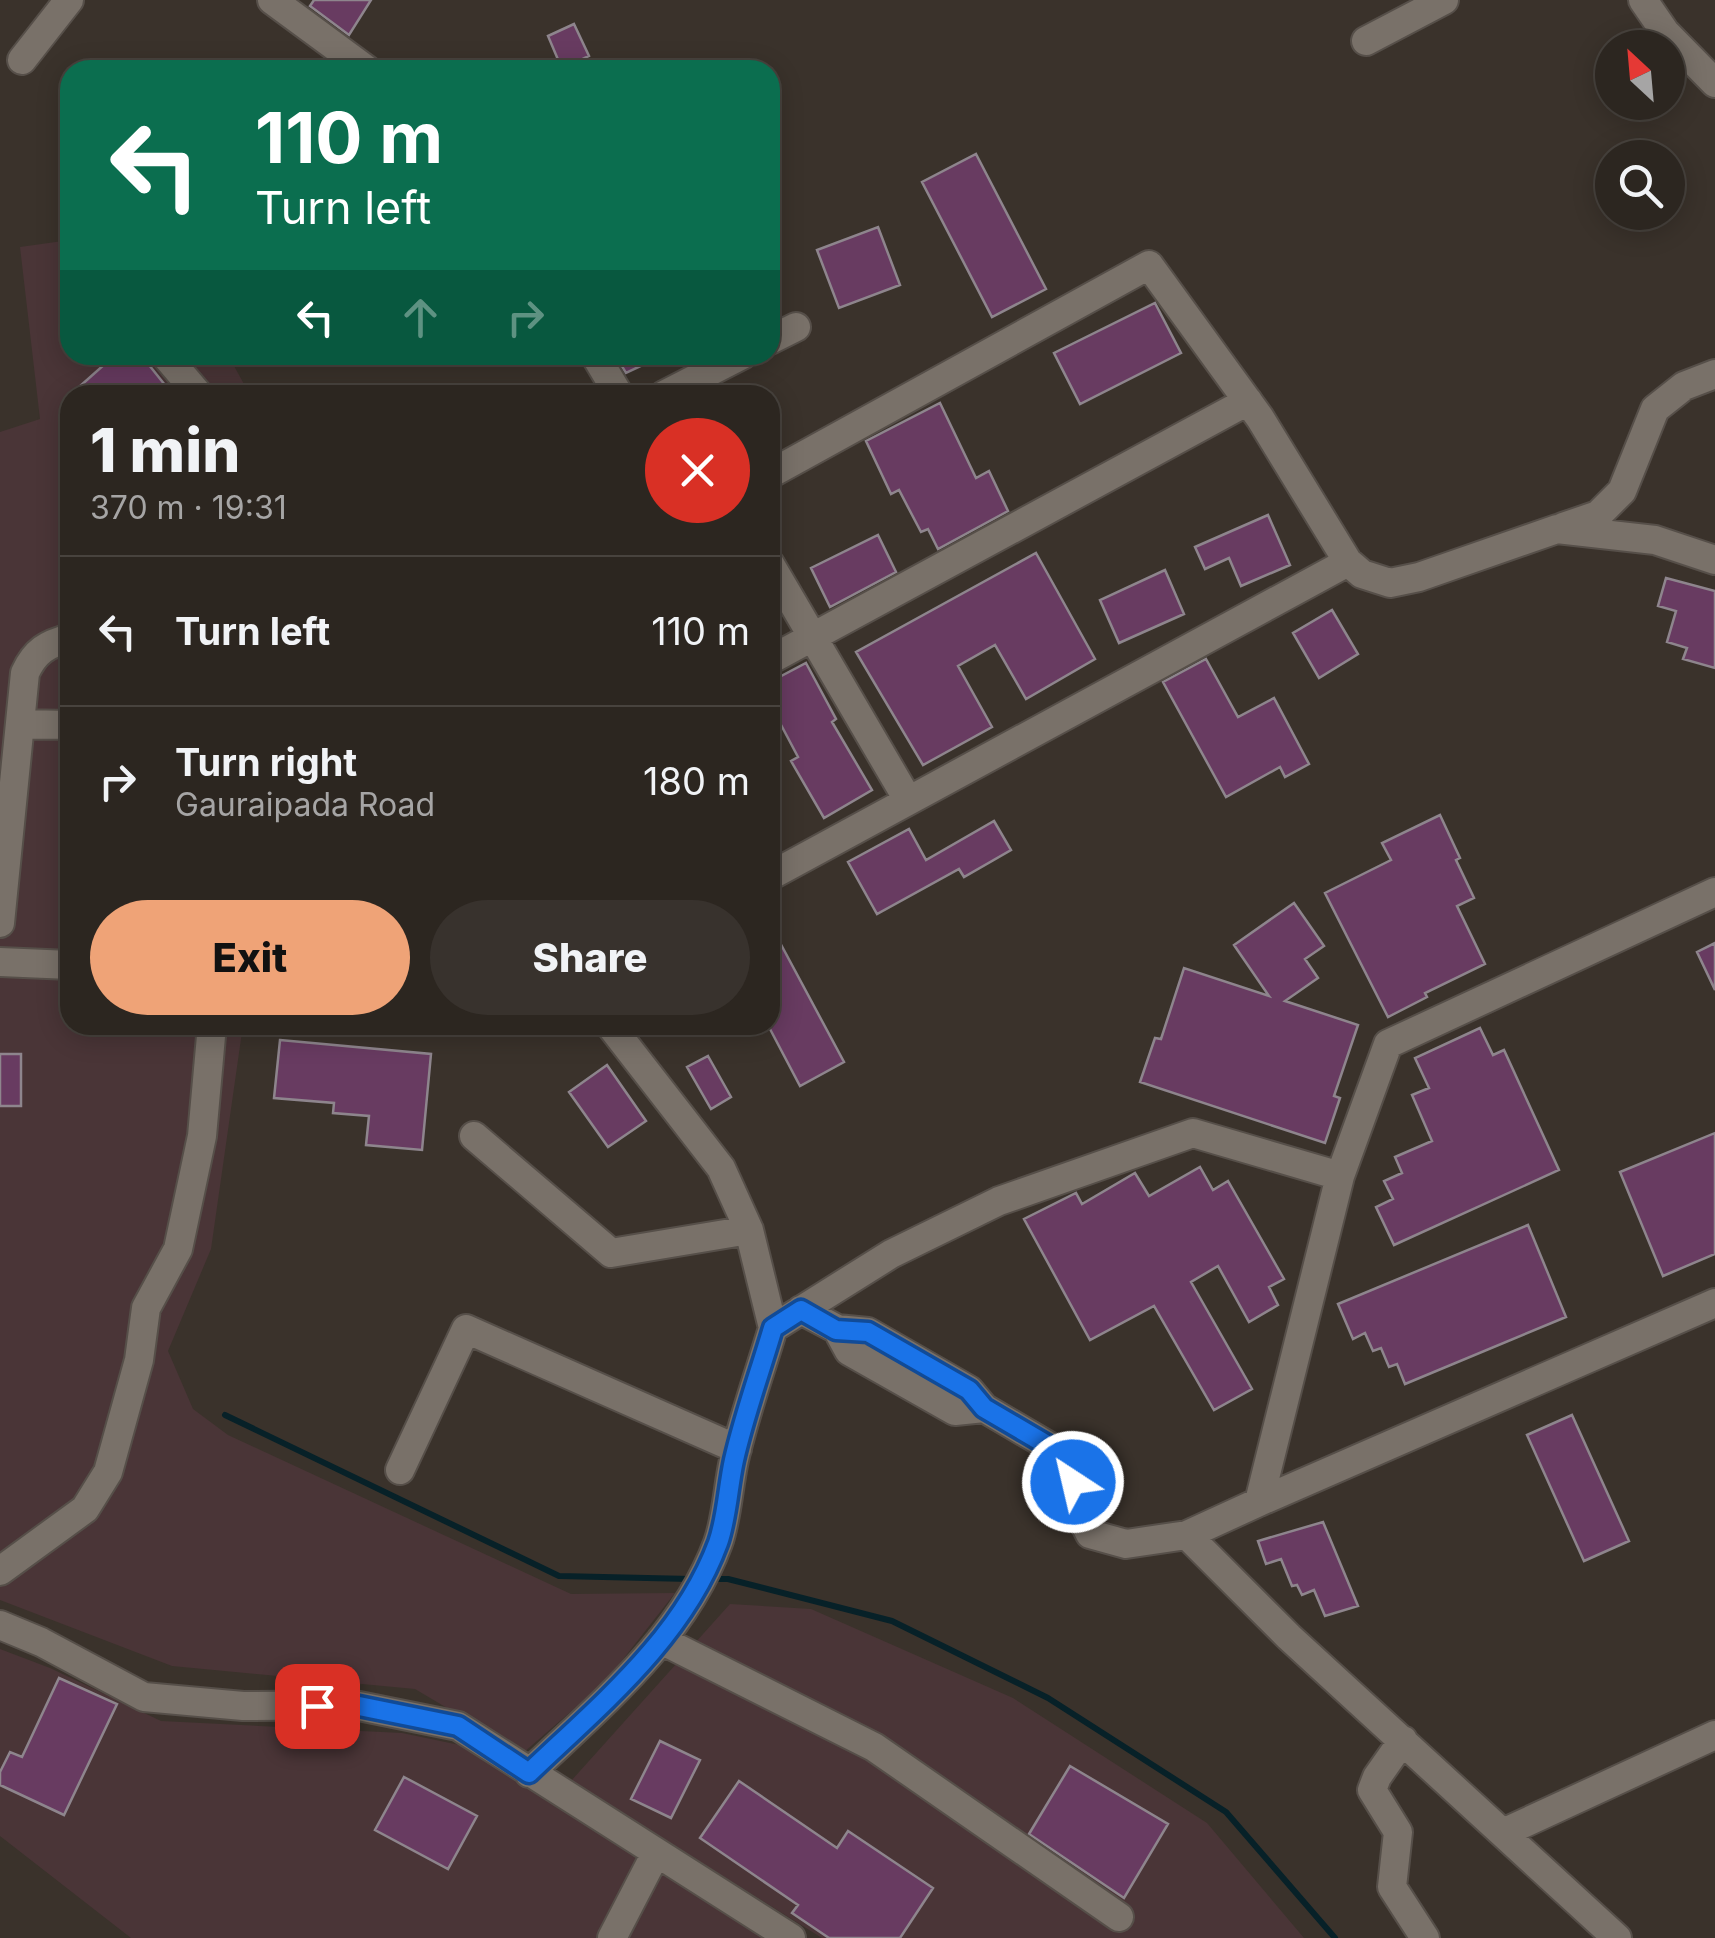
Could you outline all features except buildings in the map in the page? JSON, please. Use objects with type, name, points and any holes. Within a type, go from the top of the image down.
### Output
[{"type":"street","points":[[22,60],[69,0]]},
{"type":"street","points":[[272,0],[353,60]]},
{"type":"street","points":[[1366,41],[1444,0]]},
{"type":"street","points":[[1643,0],[1665,32],[1715,83]]},
{"type":"street","points":[[780,468],[1149,265],[1248,401],[1348,562],[1362,574],[1390,583],[1419,577],[1598,514],[1622,491],[1655,409],[1684,386],[1715,374]]},
{"type":"street","points":[[780,335],[796,327]]},
{"type":"street","points":[[172,365],[190,385]]},
{"type":"street","points":[[684,385],[722,365]]},
{"type":"street","points":[[780,654],[1248,401]]},
{"type":"street","points":[[1557,529],[1655,540],[1715,560]]},
{"type":"street","points":[[780,870],[1348,562]]},
{"type":"street","points":[[780,581],[908,800]]},
{"type":"street","points":[[0,923],[25,673],[34,655],[60,640]]},
{"type":"street","points":[[20,724],[60,725]]},
{"type":"street","points":[[1259,1502],[1340,1176],[1388,1044],[1715,892]]},
{"type":"street","points":[[0,962],[60,964]]},
{"type":"street","points":[[0,1571],[85,1509],[108,1472],[139,1360],[146,1308],[178,1250],[202,1136],[211,1035]]},
{"type":"street","points":[[529,1773],[627,1679],[690,1598],[718,1542],[737,1449],[773,1328],[749,1230],[722,1168],[618,1035]]},
{"type":"street","points":[[773,1328],[890,1254],[999,1200],[1193,1133],[1340,1176]]},
{"type":"street","points":[[474,1136],[611,1253],[749,1230]]},
{"type":"street","points":[[801,1310],[836,1330],[850,1352],[955,1411],[984,1408],[1071,1459],[1074,1504],[1090,1534],[1126,1544],[1186,1535],[1715,1303]]},
{"type":"street","points":[[400,1470],[466,1328],[737,1449]]},
{"type":"street","points":[[1186,1535],[1289,1637],[1617,1938]]},
{"type":"street","points":[[0,1625],[144,1696],[243,1706],[354,1705],[458,1726],[792,1938]]},
{"type":"street","points":[[661,1640],[874,1747],[1119,1917]]},
{"type":"street","points":[[1505,1832],[1715,1735]]},
{"type":"street","points":[[1403,1740],[1372,1790],[1398,1832],[1392,1888],[1425,1938]]},
{"type":"street","points":[[612,1938],[656,1852]]},
{"type":"shaded area","points":[[60,241],[60,365],[234,365],[244,385],[60,385],[60,1035],[242,1035],[211,1249],[168,1351],[193,1409],[228,1435],[571,1594],[675,1593],[606,1681],[523,1753],[415,1689],[172,1666],[0,1600],[0,432],[40,419],[20,247]]},
{"type":"shaded area","points":[[730,1604],[811,1609],[1013,1698],[1207,1823],[1304,1938],[822,1938],[571,1781]]},
{"type":"shaded area","points":[[0,1649],[50,1668],[161,1721],[402,1733],[474,1748],[776,1938],[131,1938],[0,1836]]},
{"type":"waterway","points":[[225,1415],[559,1576],[691,1579]]},
{"type":"waterway","points":[[709,1579],[728,1579],[892,1621],[1048,1698],[1226,1812],[1335,1938]]},
{"type":"route","points":[[317,1706],[354,1705],[458,1726],[529,1773],[627,1679],[690,1598],[718,1542],[735,1457],[773,1328],[801,1310],[836,1330],[868,1332],[969,1390],[984,1408],[1071,1459],[1073,1482]]}]
